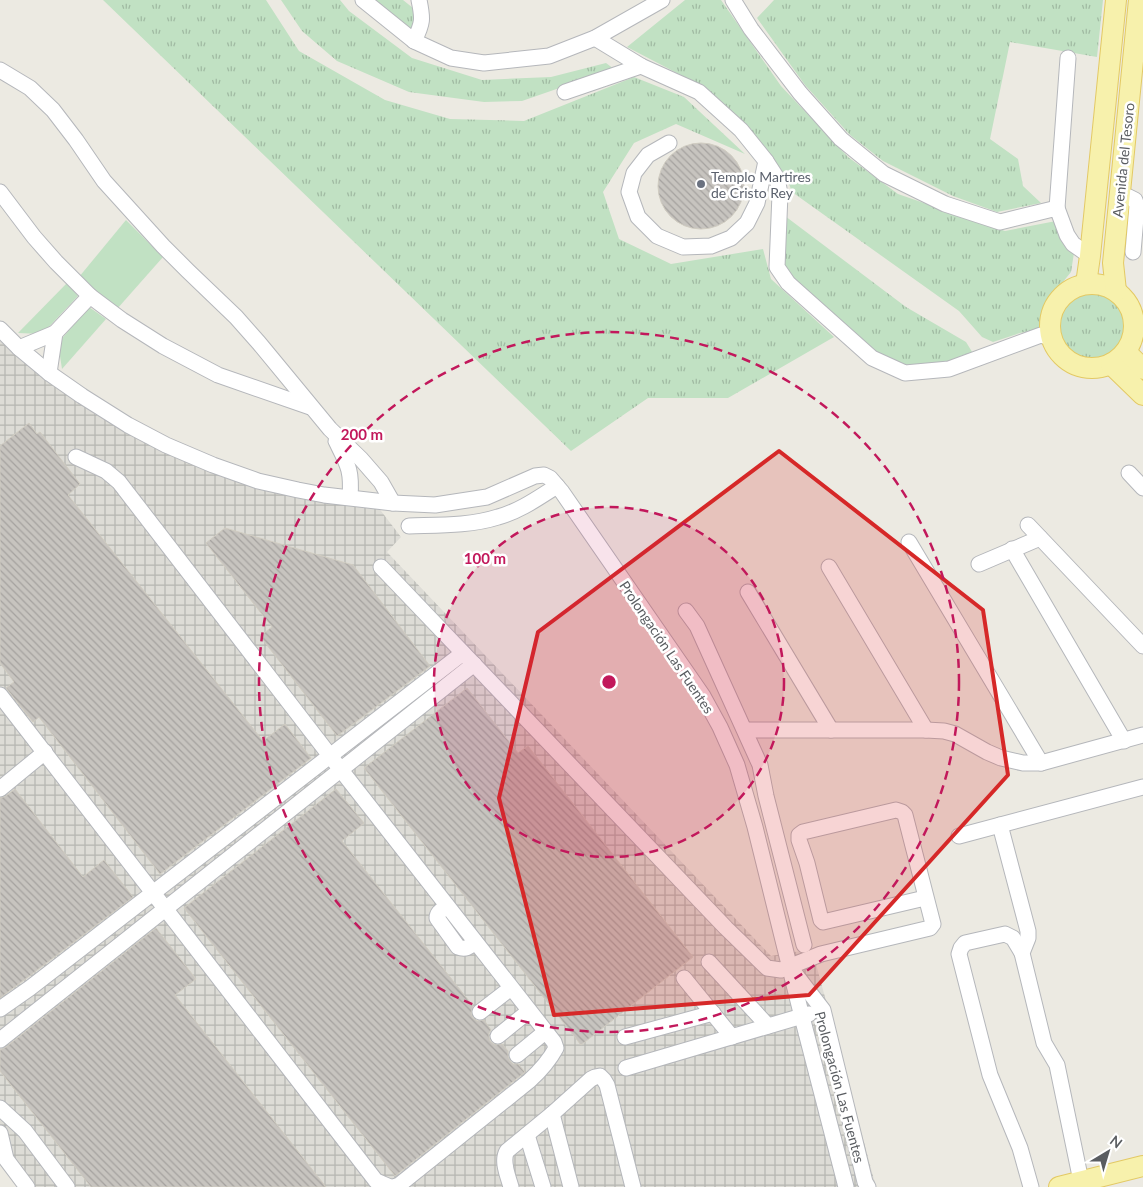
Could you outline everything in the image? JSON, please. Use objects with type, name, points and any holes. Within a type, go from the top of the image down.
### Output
[{"type":"main road","name":"Avenida del Tesoro","points":[[1086,284],[1116,0]]},
{"type":"main road","name":"Avenida del Tesoro","points":[[1116,291],[1113,263],[1130,252],[1120,196],[1139,0]]},
{"type":"main road","points":[[1086,284],[1106,286],[1116,291],[1131,310],[1134,323],[1133,336],[1118,358],[1099,368],[1075,365],[1064,358],[1056,349],[1051,338],[1049,325],[1051,313],[1057,302],[1065,293],[1076,286],[1086,284]]},
{"type":"main road","points":[[1118,358],[1143,369]]},
{"type":"main road","points":[[1118,358],[1143,395]]},
{"type":"main road","points":[[1059,1187],[1143,1166]]},
{"type":"street","points":[[364,0],[414,41],[451,58],[484,63],[550,56],[595,38],[662,0]]},
{"type":"street","points":[[414,41],[421,26],[422,14],[419,0]]},
{"type":"street","points":[[733,0],[751,29],[800,93],[841,139],[884,174],[945,204],[1000,222],[1057,208]]},
{"type":"street","points":[[595,38],[641,66],[699,92],[740,130],[766,160],[777,178],[780,194],[777,267],[788,283],[872,358],[905,373],[949,369],[1040,335],[1051,338]]},
{"type":"street","points":[[1068,58],[1057,208],[1067,235],[1073,244],[1090,256]]},
{"type":"street","points":[[565,92],[641,66]]},
{"type":"street","points":[[0,70],[30,88],[53,110],[104,181],[163,246],[260,343],[311,408],[381,482],[393,503]]},
{"type":"street","points":[[669,143],[648,155],[634,173],[629,192],[638,217],[657,236],[683,247],[712,246],[731,238],[747,223],[757,203],[766,160]]},
{"type":"street","points":[[0,192],[34,237],[56,262],[90,296],[122,320],[163,346],[218,374],[311,408]]},
{"type":"street","points":[[19,348],[55,333],[90,296]]},
{"type":"street","name":"Prolongación Las Fuentes","points":[[0,329],[49,373],[128,425],[166,445],[213,465],[266,483],[298,490],[393,503],[434,505],[487,497],[535,476],[544,475],[550,478],[703,696],[720,727],[737,765],[755,827],[846,1187]]},
{"type":"street","points":[[49,373],[55,333]]},
{"type":"street","points":[[330,429],[349,466],[351,479],[350,497]]},
{"type":"street","points":[[0,694],[376,1181],[391,1187],[399,1185],[536,1075],[556,1048],[554,1042],[119,482],[106,471],[76,456]]},
{"type":"street","points":[[1129,473],[1143,488]]},
{"type":"street","points":[[409,526],[456,524],[499,517],[520,509],[557,486]]},
{"type":"street","points":[[1028,525],[1143,646]]},
{"type":"street","points":[[979,564],[1040,538]]},
{"type":"street","points":[[909,542],[1042,762]]},
{"type":"street","points":[[1012,549],[1124,740]]},
{"type":"street","points":[[382,567],[726,928],[767,968],[780,970],[821,954],[932,927],[933,922],[904,813],[899,810],[803,832],[799,835],[800,840],[823,922],[926,898]]},
{"type":"street","points":[[829,567],[926,730]]},
{"type":"street","points":[[748,592],[831,730]]},
{"type":"street","points":[[686,611],[697,626],[760,765],[766,796],[804,945]]},
{"type":"street","points":[[0,1009],[30,988],[463,653]]},
{"type":"street","points":[[0,1040],[474,664]]},
{"type":"street","points":[[744,730],[944,731],[955,734],[1001,758],[1023,763],[1042,762],[1143,735]]},
{"type":"street","points":[[0,789],[44,752]]},
{"type":"street","points":[[959,836],[1143,787]]},
{"type":"street","points":[[1000,826],[1028,931],[1028,938],[1022,953]]},
{"type":"street","points":[[1031,1187],[1020,1148],[990,1075],[959,954],[965,943],[1005,934],[1013,938],[1022,953],[1044,1042],[1057,1065],[1081,1181]]},
{"type":"street","points":[[709,962],[768,1026]]},
{"type":"street","name":"Prolongación Las Fuentes","points":[[789,966],[822,1010],[865,1182],[868,1187]]},
{"type":"street","points":[[684,978],[732,1037]]},
{"type":"street","points":[[480,1012],[511,988]]},
{"type":"street","points":[[498,1036],[529,1010]]},
{"type":"street","points":[[626,1068],[822,1010]]},
{"type":"street","points":[[625,1037],[713,1013]]},
{"type":"street","points":[[517,1055],[545,1032]]},
{"type":"street","points":[[510,1187],[505,1154],[595,1076],[600,1076],[607,1085],[633,1187]]},
{"type":"street","points":[[0,1108],[25,1131],[67,1187]]},
{"type":"street","points":[[552,1114],[571,1187]]},
{"type":"street","points":[[0,1133],[6,1159],[27,1187]]},
{"type":"street","points":[[527,1135],[543,1187]]},
{"type":"highlighted area","points":[[779,451],[983,610],[1008,775],[809,995],[554,1015],[499,798],[538,632]]},
{"type":"shaded area","points":[[0,341],[63,392],[95,414],[137,438],[174,455],[378,507],[401,537],[387,552],[771,956],[812,949],[876,1187],[19,1187],[0,1162]]},
{"type":"green space","points":[[103,0],[266,0],[299,51],[385,100],[450,119],[524,121],[634,77],[684,97],[745,154],[676,124],[634,143],[603,192],[619,239],[671,264],[763,249],[771,279],[834,337],[728,398],[648,398],[571,451]]},
{"type":"green space","points":[[281,0],[340,0],[349,11],[412,58],[482,80],[551,77],[606,63],[614,69],[522,101],[484,102],[409,92],[337,61],[302,31]]},
{"type":"green space","points":[[372,0],[403,0],[418,12],[410,32]]},
{"type":"green space","points":[[685,0],[721,0],[781,86],[848,157],[898,194],[1005,231],[1056,221],[1074,253],[1071,272],[1046,303],[1040,329],[993,342],[982,337],[959,311],[792,192],[786,176],[751,131],[696,83],[627,47]]},
{"type":"green space","points":[[774,0],[1103,0],[1097,57],[1010,42],[990,139],[1018,159],[1023,186],[1041,203],[997,212],[953,196],[883,161],[850,135],[805,85],[757,18]]},
{"type":"green space","points":[[785,216],[906,307],[966,342],[974,355],[947,364],[902,367],[879,356],[788,273],[781,260]]},
{"type":"green space","points":[[126,220],[163,257],[117,309],[79,277]]},
{"type":"green space","points":[[67,283],[78,296],[42,334],[18,333]]},
{"type":"green space","points":[[1098,292],[1111,298],[1120,307],[1124,313],[1126,327],[1124,341],[1116,352],[1105,360],[1084,362],[1077,360],[1066,352],[1058,341],[1056,320],[1058,313],[1066,302],[1077,294]]},
{"type":"green space","points":[[89,307],[106,319],[62,369],[58,343]]},
{"type":"building","name":"Templo Martires de Cristo Rey","points":[[701,143],[717,147],[731,156],[740,170],[744,186],[740,202],[731,216],[717,225],[701,229],[685,225],[671,216],[662,202],[658,186],[662,170],[671,156],[685,147]]},
{"type":"building","points":[[29,423],[37,434],[40,432],[80,484],[68,495],[263,741],[285,724],[311,758],[160,874],[39,717],[33,722],[6,688],[14,682],[0,663],[0,446]]},
{"type":"building","points":[[225,528],[353,565],[430,666],[337,736],[260,636],[272,627],[206,543]]},
{"type":"building","points":[[467,688],[518,753],[528,746],[693,957],[581,1045],[364,768]]},
{"type":"building","points":[[15,789],[83,877],[104,860],[133,897],[0,998],[0,798]]},
{"type":"building","points":[[336,789],[364,823],[342,841],[473,1006],[471,1013],[473,1018],[477,1021],[484,1020],[491,1030],[489,1033],[490,1041],[495,1045],[502,1044],[508,1051],[510,1061],[513,1064],[518,1064],[525,1072],[395,1176],[184,908]]},
{"type":"building","points":[[156,928],[196,979],[175,995],[326,1187],[91,1187],[0,1071],[0,1050]]},
{"type":"place","name":"Templo Martires de Cristo Rey","points":[[701,184]]}]
